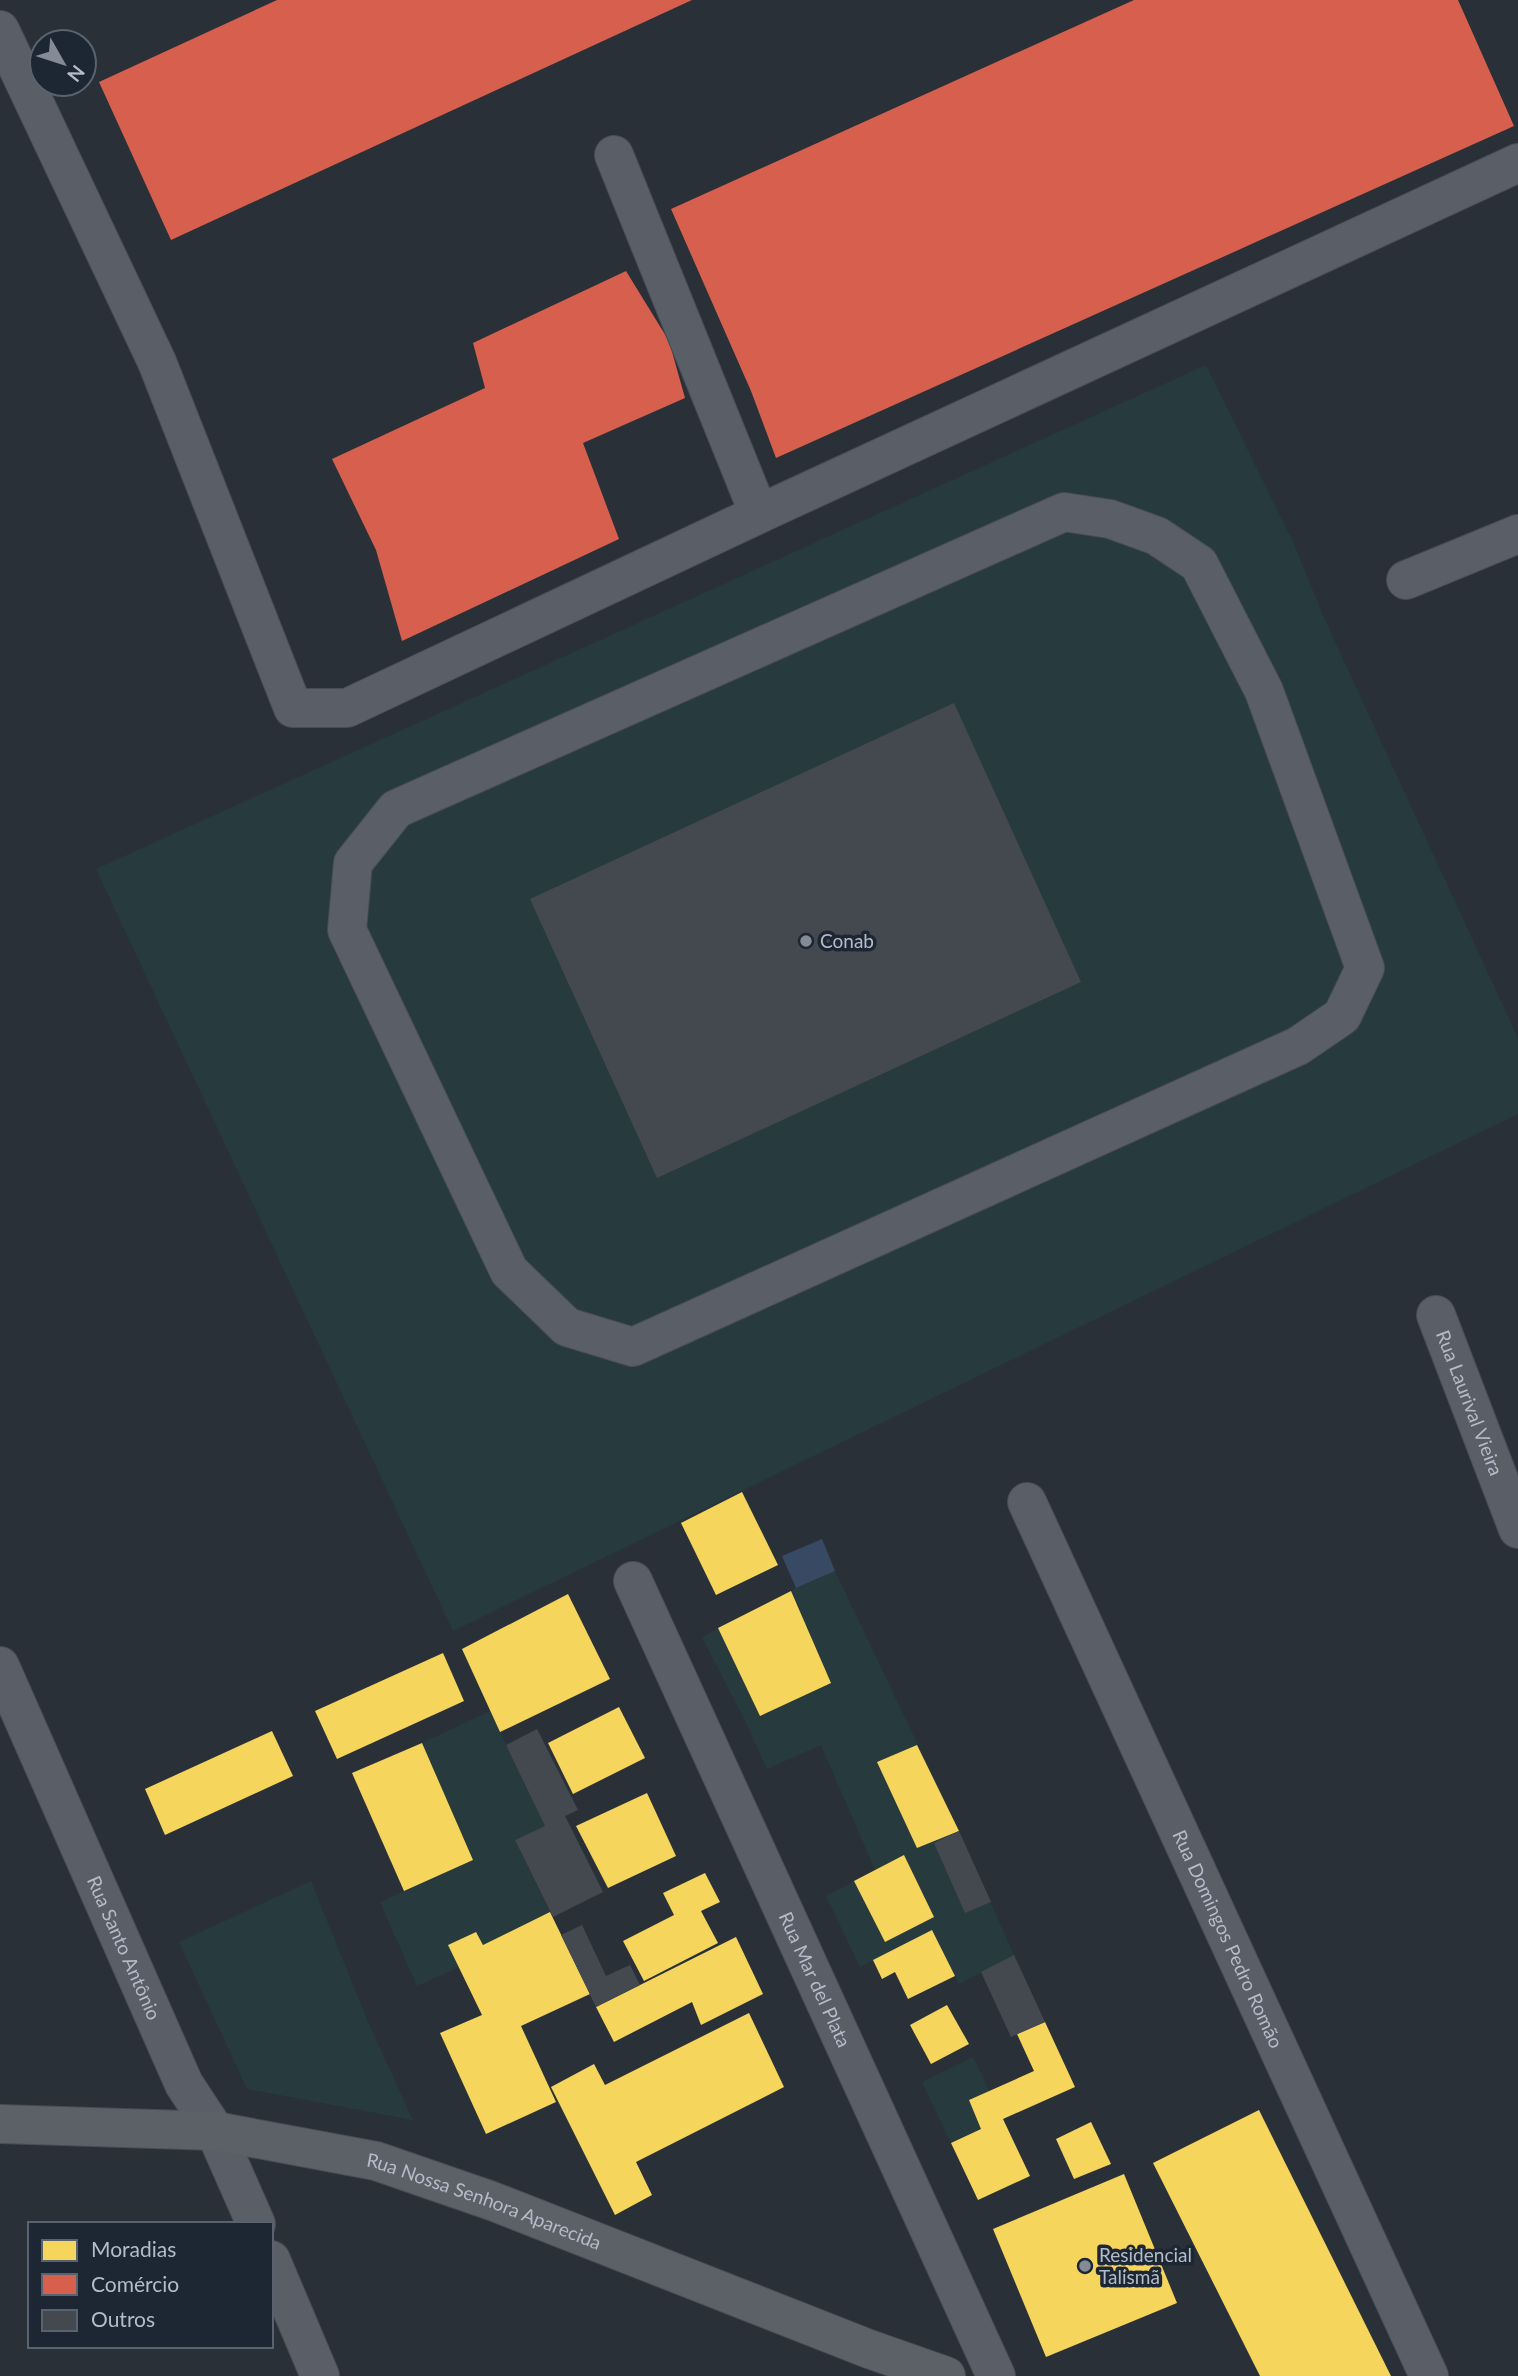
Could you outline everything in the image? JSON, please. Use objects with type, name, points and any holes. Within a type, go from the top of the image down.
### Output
[{"type":"main road","name":"Rua Nossa Senhora Aparecida","points":[[0,2124],[215,2131],[376,2161],[492,2201],[869,2349],[946,2376]]},
{"type":"street","points":[[0,30],[157,362],[293,708],[348,708],[1518,163]]},
{"type":"street","points":[[614,155],[760,514]]},
{"type":"street","points":[[1064,512],[1110,519],[1157,536],[1199,564],[1264,691],[1365,968],[1342,1016],[1298,1046],[633,1347],[567,1327],[509,1271],[347,930],[353,863],[396,809],[1064,512]]},
{"type":"street","points":[[1406,580],[1518,534]]},
{"type":"street","name":"Rua Laurival Vieira","points":[[1436,1315],[1518,1529]]},
{"type":"street","name":"Rua Domingos Pedro Romão","points":[[1027,1502],[1429,2376]]},
{"type":"street","name":"Rua Mar del Plata","points":[[633,1581],[996,2376]]},
{"type":"street","name":"Rua Santo Antônio","points":[[0,1666],[184,2084],[215,2131],[255,2222]]},
{"type":"street","points":[[273,2265],[320,2376]]},
{"type":"street","points":[[298,2324],[341,2376]]},
{"type":"green space","points":[[1206,365],[1294,544],[1325,620],[1518,1038],[1518,1114],[453,1631],[96,869]]},
{"type":"green space","points":[[835,1571],[959,1831],[1014,1955],[959,1984],[933,1931],[860,1967],[826,1896],[875,1870],[821,1745],[767,1769],[702,1637],[796,1588]]},
{"type":"green space","points":[[490,1711],[545,1826],[515,1840],[550,1912],[483,1945],[487,1955],[417,1986],[380,1902],[473,1860],[422,1743]]},
{"type":"green space","points":[[311,1881],[368,2022],[413,2120],[247,2089],[179,1942]]},
{"type":"green space","points":[[973,2057],[1003,2119],[951,2143],[922,2082]]},
{"type":"water","points":[[822,1539],[835,1571],[796,1588],[782,1556]]},
{"type":"building: Moradias","points":[[742,1492],[778,1565],[716,1595],[681,1523]]},
{"type":"building: Moradias","points":[[791,1591],[831,1683],[760,1716],[718,1628]]},
{"type":"building: Moradias","points":[[568,1594],[610,1679],[500,1732],[462,1649]]},
{"type":"building: Moradias","points":[[443,1653],[464,1701],[337,1759],[315,1711]]},
{"type":"building: Moradias","points":[[619,1707],[645,1758],[573,1794],[548,1743]]},
{"type":"building: Moradias","points":[[272,1731],[293,1776],[165,1835],[145,1789]]},
{"type":"building: Moradias","points":[[422,1743],[473,1860],[404,1891],[352,1773]]},
{"type":"building: Moradias","points":[[917,1745],[959,1831],[917,1848],[877,1762]]},
{"type":"building: Moradias","points":[[647,1793],[676,1856],[608,1888],[576,1826]]},
{"type":"building: Moradias","points":[[904,1855],[934,1917],[885,1942],[854,1881]]},
{"type":"building: Moradias","points":[[705,1873],[720,1902],[701,1911],[718,1943],[644,1981],[623,1941],[674,1915],[663,1893]]},
{"type":"building: Moradias","points":[[550,1912],[590,1994],[521,2026],[556,2102],[486,2134],[440,2033],[482,2015],[448,1945],[476,1932],[483,1945]]},
{"type":"building: Moradias","points":[[932,1930],[955,1976],[908,1999],[895,1972],[882,1979],[873,1960]]},
{"type":"building: Moradias","points":[[736,1937],[763,1994],[701,2025],[692,2002],[614,2042],[596,2007]]},
{"type":"building: Moradias","points":[[947,2005],[969,2044],[931,2064],[910,2025]]},
{"type":"building: Moradias","points":[[749,2013],[784,2087],[636,2162],[652,2195],[615,2215],[551,2087],[594,2064],[605,2085]]},
{"type":"building: Moradias","points":[[1045,2022],[1075,2087],[1003,2119],[1030,2176],[978,2200],[951,2143],[981,2129],[969,2100],[1034,2071],[1017,2034]]},
{"type":"building: Moradias","points":[[1259,2110],[1391,2376],[1260,2376],[1153,2163]]},
{"type":"building: Moradias","points":[[1091,2122],[1111,2164],[1074,2179],[1056,2139]]},
{"type":"building: Moradias","name":"Residencial Talismã","points":[[1124,2174],[1177,2303],[1046,2357],[993,2229]]},
{"type":"building: Comércio","points":[[277,0],[692,0],[171,240],[99,82]]},
{"type":"building: Comércio","points":[[1134,0],[1458,0],[1514,126],[776,458],[751,391],[671,209]]},
{"type":"building: Comércio","points":[[626,271],[669,341],[685,398],[583,443],[619,539],[402,641],[376,550],[332,459],[485,388],[473,343]]},
{"type":"building: Outros","name":"Conab","points":[[954,703],[1081,982],[657,1178],[530,899]]},
{"type":"building: Outros","points":[[537,1729],[578,1810],[565,1816],[603,1892],[553,1917],[515,1840],[545,1826],[506,1745]]},
{"type":"building: Outros","points":[[959,1831],[991,1902],[965,1913],[934,1843]]},
{"type":"building: Outros","points":[[582,1925],[606,1976],[630,1965],[640,1985],[596,2007],[561,1935]]},
{"type":"building: Outros","points":[[1014,1955],[1045,2022],[1011,2037],[981,1972]]},
{"type":"place","name":"Conab","points":[[806,941]]},
{"type":"place","name":"Residencial Talismã","points":[[1085,2266]]}]
